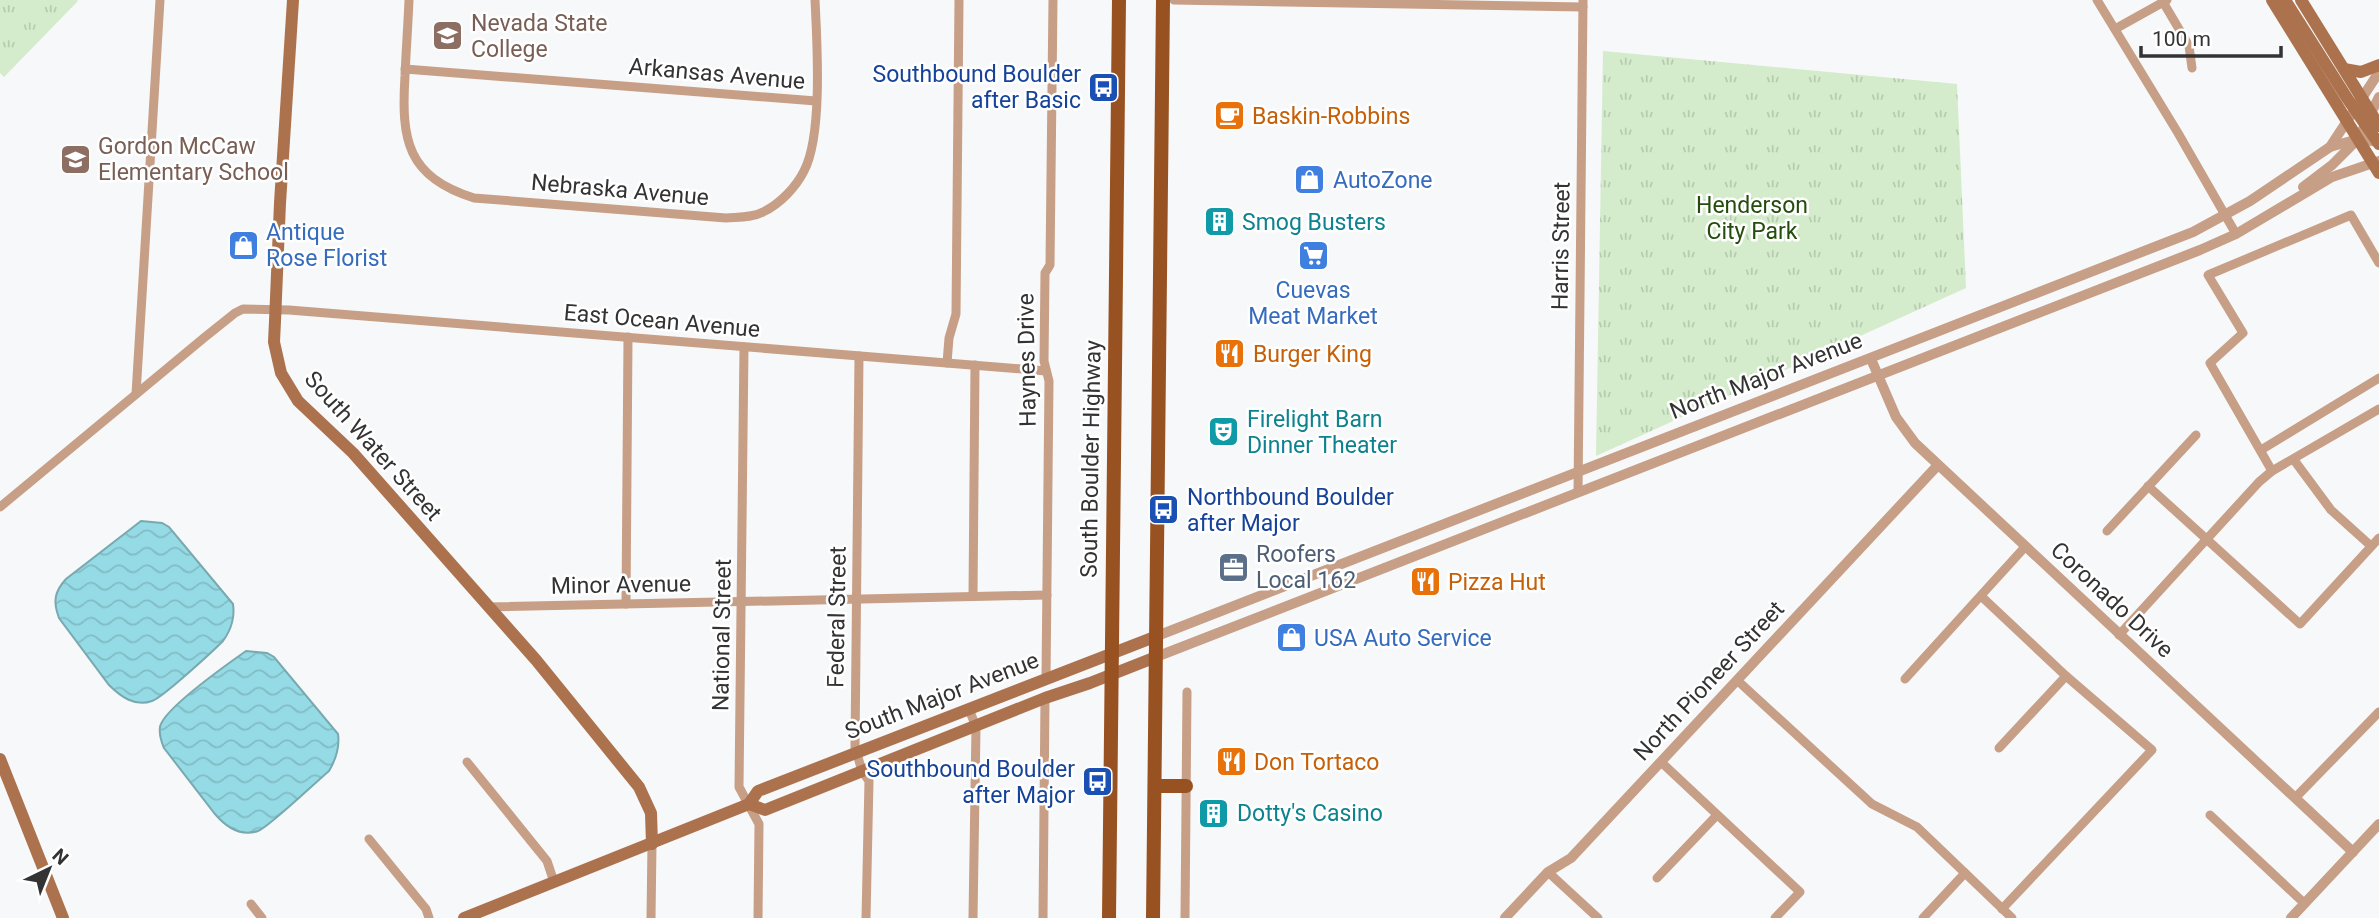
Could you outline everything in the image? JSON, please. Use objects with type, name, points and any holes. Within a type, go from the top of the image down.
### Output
[{"type":"main road","name":"South Water Street","points":[[293,0],[275,310],[276,355],[281,373],[298,401],[353,453],[536,660],[639,787],[651,813],[652,844]]},
{"type":"main road","name":"South Boulder Highway","points":[[1109,918],[1119,0]]},
{"type":"main road","points":[[1153,918],[1163,0]]},
{"type":"main road","points":[[2272,0],[2347,123],[2377,164]]},
{"type":"main road","points":[[2285,0],[2358,103],[2378,143]]},
{"type":"main road","points":[[2301,0],[2344,69],[2358,103]]},
{"type":"main road","points":[[2344,69],[2361,72],[2379,65]]},
{"type":"main road","points":[[2367,118],[2379,126]]},
{"type":"main road","name":"South Major Avenue","points":[[464,918],[749,804],[758,791],[1157,636]]},
{"type":"main road","name":"South Major Avenue","points":[[749,804],[765,810],[1045,698],[1156,657]]},
{"type":"main road","points":[[0,759],[63,918]]},
{"type":"main road","points":[[1155,786],[1186,786]]},
{"type":"street","points":[[136,394],[160,0]]},
{"type":"street","name":"Nebraska Avenue","points":[[409,0],[403,108],[405,132],[412,153],[422,168],[441,184],[474,198],[726,218],[750,216],[772,206],[790,190],[806,169],[813,141],[816,101],[816,0]]},
{"type":"street","points":[[947,363],[949,338],[956,314],[959,0]]},
{"type":"street","name":"Haynes Drive","points":[[1046,678],[1049,381],[1044,360],[1045,273],[1050,265],[1053,0]]},
{"type":"street","points":[[1174,0],[1583,4]]},
{"type":"street","points":[[2097,0],[2236,234]]},
{"type":"street","points":[[2115,29],[2165,1],[2189,46],[2192,68]]},
{"type":"street","name":"Harris Street","points":[[1578,492],[1583,4]]},
{"type":"street","name":"Arkansas Avenue","points":[[405,68],[816,101]]},
{"type":"street","points":[[2330,147],[2379,72]]},
{"type":"street","points":[[2279,207],[2332,165],[2358,139],[2379,97]]},
{"type":"street","name":"North Major Avenue","points":[[1157,636],[2193,232],[2270,189],[2330,147],[2358,139],[2378,143]]},
{"type":"street","name":"North Major Avenue","points":[[1156,657],[2236,234],[2332,177],[2377,164]]},
{"type":"street","points":[[2272,471],[2210,363],[2243,333],[2208,275],[2351,215],[2379,263]]},
{"type":"street","name":"East Ocean Avenue","points":[[0,507],[235,313],[251,309],[1046,371]]},
{"type":"street","points":[[1982,314],[1986,333]]},
{"type":"street","points":[[626,604],[628,337]]},
{"type":"street","name":"National Street","points":[[744,346],[739,787],[759,824],[758,918]]},
{"type":"street","name":"Federal Street","points":[[859,356],[857,752],[862,771],[869,780],[866,918]]},
{"type":"street","name":"Coronado Drive","points":[[1871,359],[1896,417],[1915,443],[2024,548],[2353,852]]},
{"type":"street","points":[[973,596],[975,365]]},
{"type":"street","points":[[2261,450],[2379,378]]},
{"type":"street","points":[[2119,635],[2272,471],[2379,409]]},
{"type":"street","points":[[1686,430],[1693,448]]},
{"type":"street","points":[[1672,435],[1679,453]]},
{"type":"street","points":[[2107,531],[2196,435]]},
{"type":"street","points":[[2294,460],[2331,510],[2371,546]]},
{"type":"street","name":"North Pioneer Street","points":[[1505,918],[1548,872],[1571,858],[1938,466]]},
{"type":"street","points":[[2148,486],[2300,624],[2379,538]]},
{"type":"street","points":[[1488,506],[1495,524]]},
{"type":"street","points":[[1383,547],[1389,565]]},
{"type":"street","points":[[1905,679],[2024,548]]},
{"type":"street","name":"Minor Avenue","points":[[489,607],[1047,595]]},
{"type":"street","points":[[1981,596],[2066,676],[2152,750],[2003,909]]},
{"type":"street","points":[[1999,748],[2066,676]]},
{"type":"street","points":[[1738,681],[1872,804],[1917,827],[2012,918]]},
{"type":"street","points":[[1185,918],[1187,692]]},
{"type":"street","points":[[1042,918],[1045,698]]},
{"type":"street","points":[[969,709],[976,727],[973,918]]},
{"type":"street","points":[[2295,798],[2379,712]]},
{"type":"street","points":[[467,762],[547,860],[554,882]]},
{"type":"street","points":[[1661,762],[1800,892],[1775,918]]},
{"type":"street","points":[[1657,878],[1717,815]]},
{"type":"street","points":[[2210,815],[2304,903]]},
{"type":"street","points":[[2291,918],[2379,824]]},
{"type":"street","points":[[369,839],[426,909],[429,918]]},
{"type":"street","points":[[651,918],[652,844]]},
{"type":"street","points":[[1548,872],[1598,918]]},
{"type":"street","points":[[1923,918],[1965,873]]},
{"type":"street","points":[[251,904],[262,918]]},
{"type":"green space","points":[[0,0],[78,1],[4,77],[0,73]]},
{"type":"green space","name":"Henderson City Park","points":[[1603,51],[1957,84],[1966,288],[1596,456]]},
{"type":"water","points":[[141,521],[162,523],[169,527],[233,604],[232,624],[223,641],[166,692],[146,703],[123,697],[109,685],[59,618],[55,602],[59,588],[66,579]]},
{"type":"water","points":[[246,651],[267,653],[274,657],[338,734],[337,753],[329,771],[282,813],[263,828],[251,833],[239,832],[229,827],[215,814],[164,748],[160,738],[160,727],[172,709]]},
{"type":"place","name":"Nevada State College","points":[[448,36]]},
{"type":"place","name":"Southbound Boulder after Basic","points":[[1104,87]]},
{"type":"place","name":"Baskin-Robbins","points":[[1229,116]]},
{"type":"place","name":"Gordon McCaw Elementary School","points":[[75,159]]},
{"type":"place","name":"AutoZone","points":[[1310,180]]},
{"type":"place","name":"Smog Busters","points":[[1219,222]]},
{"type":"place","name":"Antique Rose Florist","points":[[243,245]]},
{"type":"place","name":"Cuevas Meat Market","points":[[1313,256]]},
{"type":"place","name":"Burger King","points":[[1230,354]]},
{"type":"place","name":"Firelight Barn Dinner Theater","points":[[1224,432]]},
{"type":"place","name":"Northbound Boulder after Major","points":[[1164,510]]},
{"type":"place","name":"Roofers Local 162","points":[[1233,567]]},
{"type":"place","name":"Pizza Hut","points":[[1425,582]]},
{"type":"place","name":"USA Auto Service","points":[[1291,638]]},
{"type":"place","name":"Don Tortaco","points":[[1231,762]]},
{"type":"place","name":"Southbound Boulder after Major","points":[[1098,782]]},
{"type":"place","name":"Dotty's Casino","points":[[1214,813]]}]
